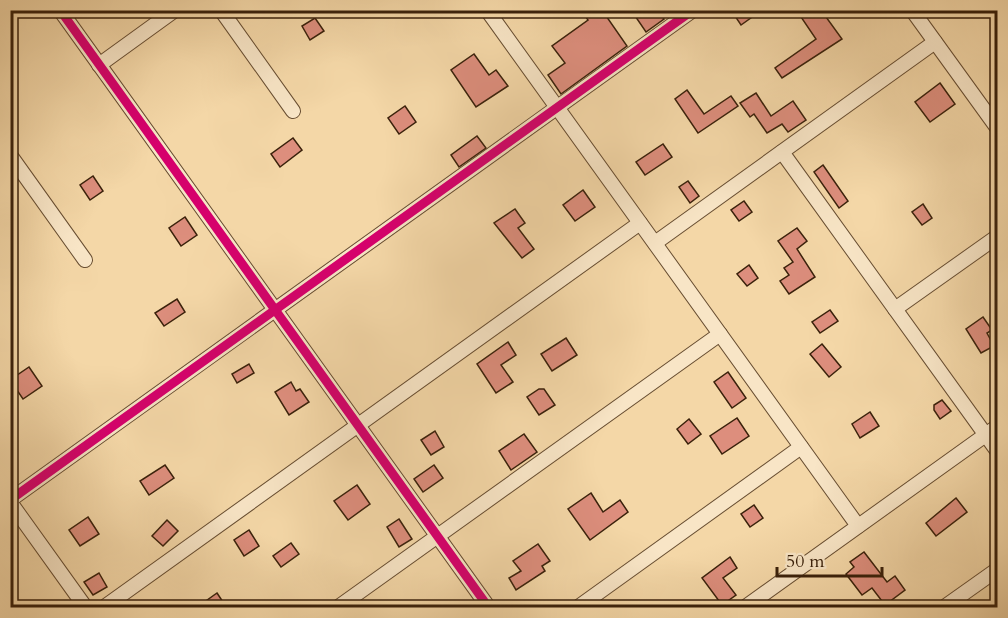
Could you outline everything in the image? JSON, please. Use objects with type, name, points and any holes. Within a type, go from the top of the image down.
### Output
[{"type":"street","points":[[60,10],[489,608]]},
{"type":"street","points":[[99,65],[175,10]]},
{"type":"street","points":[[221,10],[293,111]]},
{"type":"street","points":[[488,10],[858,526]]},
{"type":"street","points":[[912,10],[998,129]]},
{"type":"street","points":[[86,608],[10,501],[689,12]]},
{"type":"street","points":[[655,243],[935,42]]},
{"type":"street","points":[[782,152],[998,452]]},
{"type":"street","points":[[10,155],[85,260]]},
{"type":"street","points":[[103,608],[640,223]]},
{"type":"street","points":[[895,309],[998,236]]},
{"type":"street","points":[[337,608],[720,334]]},
{"type":"street","points":[[744,608],[998,426]]},
{"type":"street","points":[[577,608],[801,447]]},
{"type":"street","points":[[944,608],[998,569]]},
{"type":"building","points":[[581,10],[602,10],[627,46],[561,94],[548,75],[565,63],[552,46],[588,20]]},
{"type":"building","points":[[631,10],[658,10],[664,19],[646,32]]},
{"type":"building","points":[[731,10],[762,10],[741,25]]},
{"type":"building","points":[[810,10],[821,10],[842,39],[782,78],[775,68],[816,39],[801,17]]},
{"type":"building","points":[[315,18],[324,31],[310,40],[302,26]]},
{"type":"building","points":[[474,54],[489,75],[496,70],[508,86],[476,107],[451,70]]},
{"type":"building","points":[[940,83],[955,104],[930,122],[915,102]]},
{"type":"building","points":[[687,90],[704,114],[731,96],[738,106],[698,133],[675,99]]},
{"type":"building","points":[[756,93],[771,116],[793,101],[806,120],[788,132],[782,124],[767,133],[754,114],[750,117],[740,103]]},
{"type":"building","points":[[405,106],[416,122],[399,134],[388,118]]},
{"type":"building","points":[[477,136],[486,148],[459,167],[451,155]]},
{"type":"building","points":[[293,138],[302,150],[280,167],[271,154]]},
{"type":"building","points":[[663,144],[672,157],[645,175],[636,162]]},
{"type":"building","points":[[823,165],[848,201],[839,208],[814,172]]},
{"type":"building","points":[[93,176],[103,191],[90,200],[80,185]]},
{"type":"building","points":[[688,181],[699,196],[690,203],[679,187]]},
{"type":"building","points":[[583,190],[595,207],[575,221],[563,205]]},
{"type":"building","points":[[744,201],[752,212],[739,221],[731,210]]},
{"type":"building","points":[[923,204],[932,218],[922,225],[912,212]]},
{"type":"building","points":[[515,209],[525,223],[518,228],[534,249],[522,258],[494,223]]},
{"type":"building","points":[[185,217],[197,235],[181,246],[169,228]]},
{"type":"building","points":[[797,228],[807,241],[797,249],[815,277],[789,294],[780,281],[789,275],[784,268],[793,262],[778,241]]},
{"type":"building","points":[[749,265],[758,278],[747,286],[737,274]]},
{"type":"building","points":[[177,299],[185,312],[164,326],[155,313]]},
{"type":"building","points":[[830,310],[838,321],[820,333],[812,322]]},
{"type":"building","points":[[983,317],[992,330],[987,333],[994,346],[981,353],[966,329]]},
{"type":"building","points":[[566,338],[577,355],[552,371],[541,354]]},
{"type":"building","points":[[508,342],[516,355],[501,365],[513,382],[496,393],[477,364]]},
{"type":"building","points":[[822,344],[841,367],[829,377],[810,354]]},
{"type":"building","points":[[249,364],[254,373],[237,383],[232,374]]},
{"type":"building","points":[[29,367],[42,386],[23,399],[10,380]]},
{"type":"building","points":[[728,372],[746,398],[732,408],[714,382]]},
{"type":"building","points":[[291,382],[296,391],[300,389],[309,402],[289,415],[275,392]]},
{"type":"building","points":[[539,389],[544,389],[555,405],[539,415],[527,397]]},
{"type":"building","points":[[942,400],[951,411],[940,419],[934,410],[934,405]]},
{"type":"building","points":[[870,412],[879,426],[860,438],[852,424]]},
{"type":"building","points":[[737,418],[749,436],[722,454],[710,436]]},
{"type":"building","points":[[689,419],[701,434],[688,444],[677,429]]},
{"type":"building","points":[[435,431],[444,447],[431,455],[421,440]]},
{"type":"building","points":[[524,434],[537,452],[511,470],[499,451]]},
{"type":"building","points":[[165,465],[174,478],[149,495],[140,481]]},
{"type":"building","points":[[434,465],[443,478],[423,492],[414,479]]},
{"type":"building","points":[[357,485],[370,504],[348,520],[334,501]]},
{"type":"building","points":[[591,493],[603,512],[620,500],[628,512],[590,540],[568,509]]},
{"type":"building","points":[[956,498],[967,512],[936,536],[926,523]]},
{"type":"building","points":[[754,505],[763,518],[750,527],[741,514]]},
{"type":"building","points":[[88,517],[99,534],[80,546],[69,530]]},
{"type":"building","points":[[399,519],[412,539],[399,547],[387,527]]},
{"type":"building","points":[[167,520],[178,531],[163,546],[152,536]]},
{"type":"building","points":[[249,530],[259,546],[244,556],[234,540]]},
{"type":"building","points":[[291,543],[299,554],[281,567],[273,556]]},
{"type":"building","points":[[538,544],[550,561],[542,566],[545,571],[516,590],[509,578],[521,571],[513,561]]},
{"type":"building","points":[[864,552],[887,582],[895,576],[905,590],[885,605],[872,588],[862,595],[846,574],[854,567],[850,562]]},
{"type":"building","points":[[730,557],[737,568],[723,578],[736,595],[722,605],[702,578]]},
{"type":"building","points":[[99,573],[107,587],[93,595],[84,582]]},
{"type":"building","points":[[217,593],[227,608],[196,608]]},
{"type":"cycle path","points":[[60,10],[489,608]]},
{"type":"cycle path","points":[[10,500],[693,10]]}]
